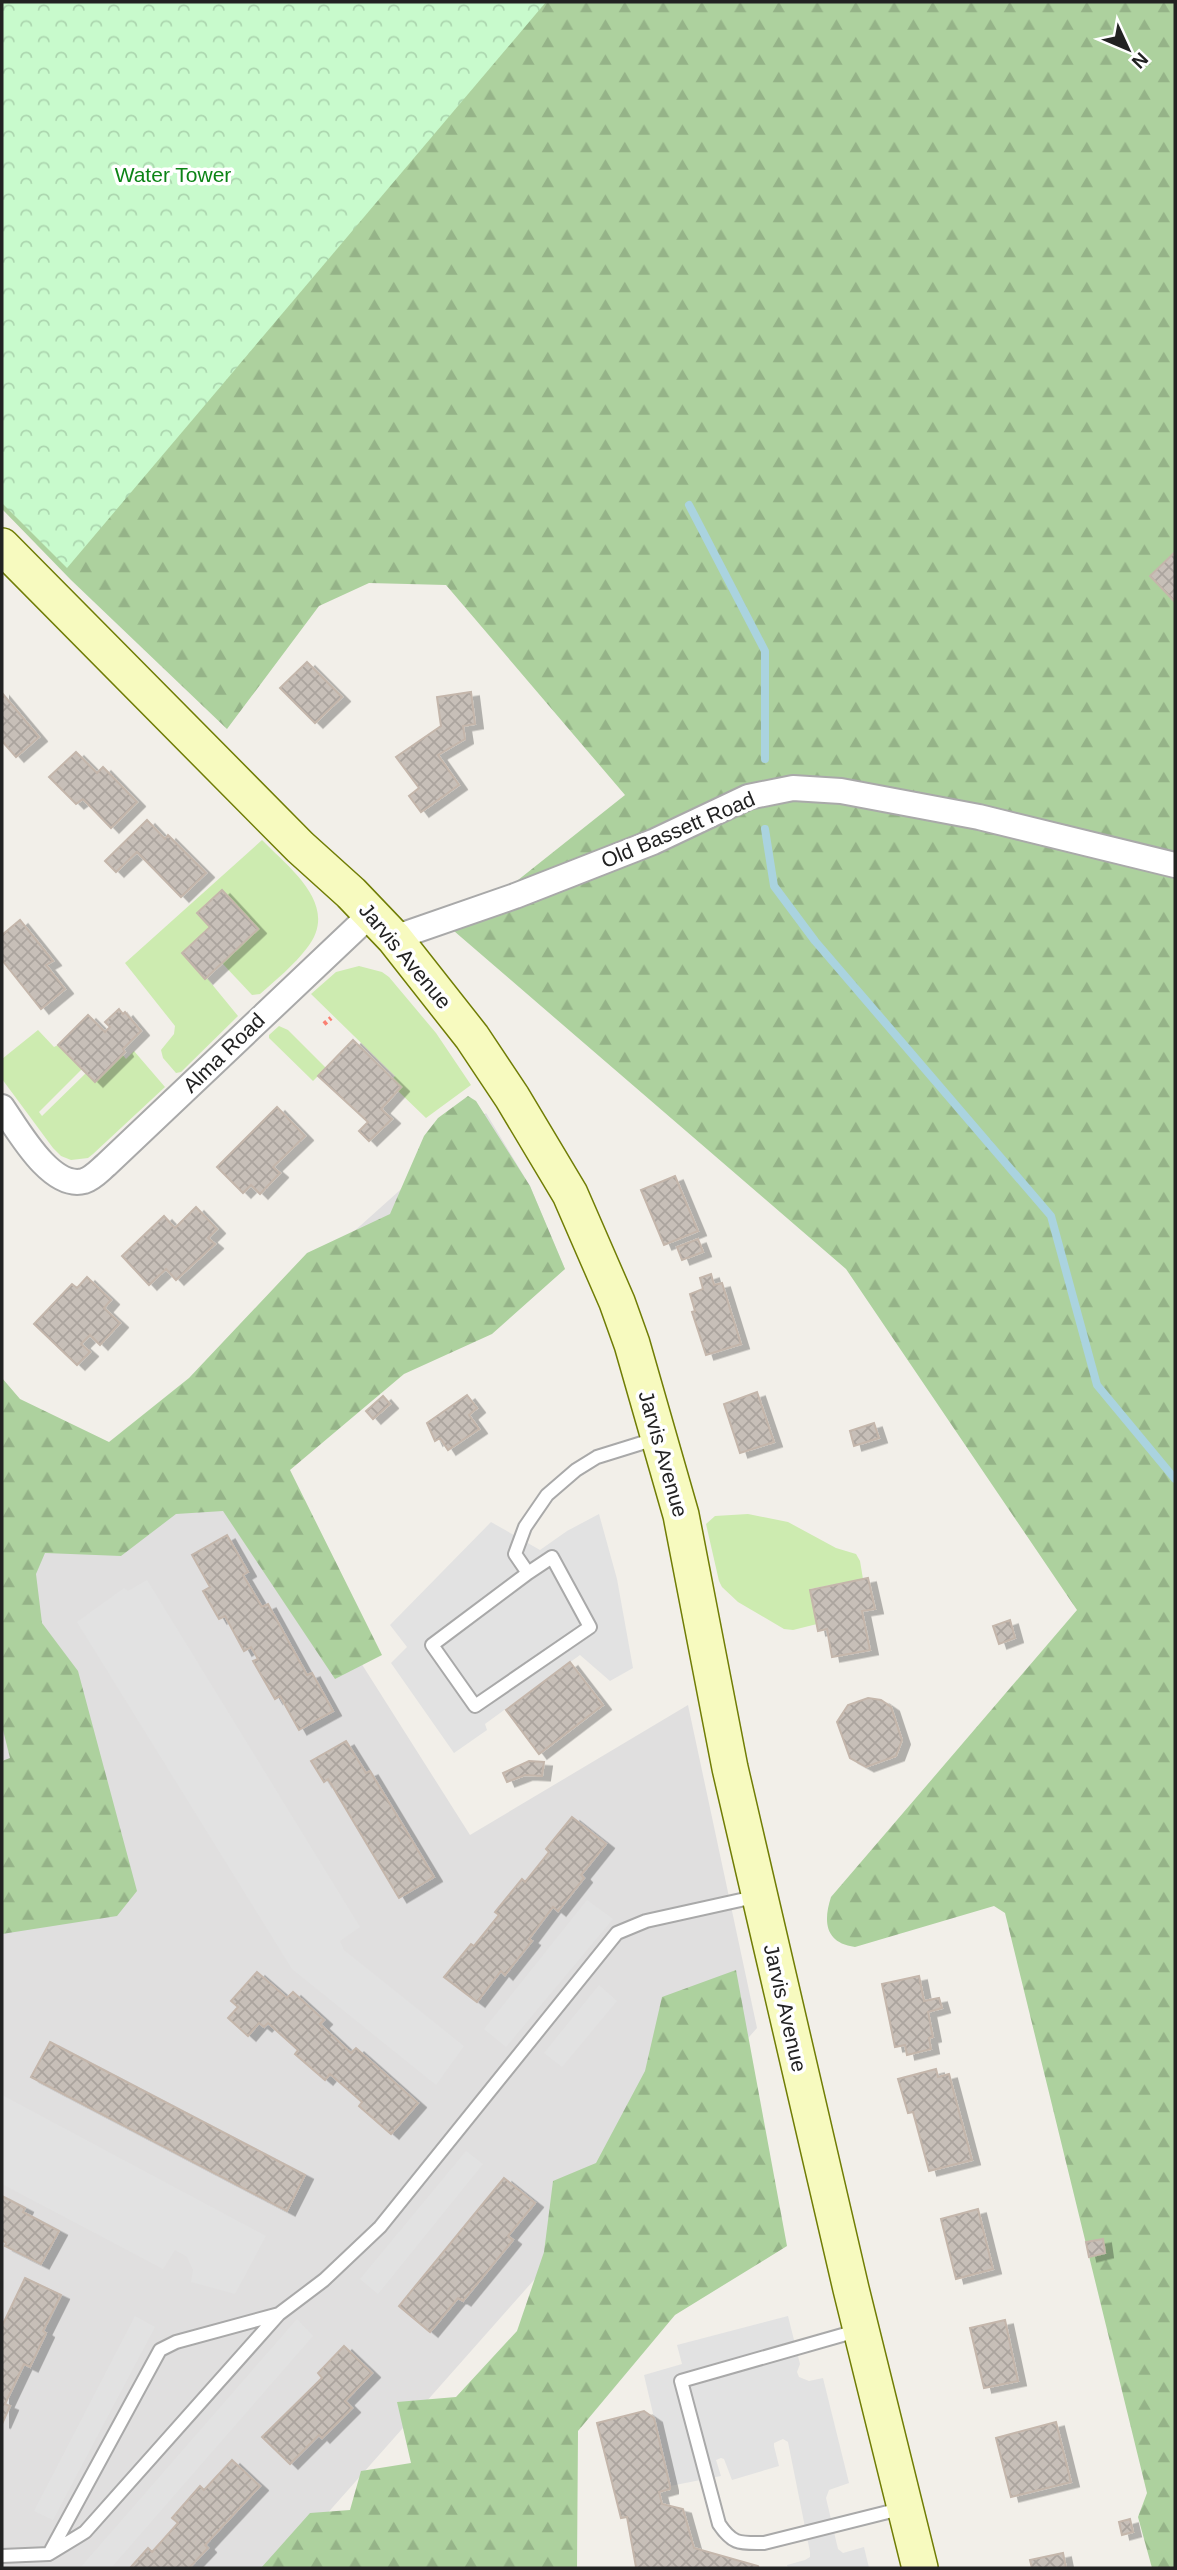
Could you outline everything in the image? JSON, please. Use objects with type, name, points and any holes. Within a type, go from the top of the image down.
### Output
[{"type":"street","name":"Jarvis Avenue","points":[[2,545],[300,848],[382,925],[479,1047],[570,1194],[617,1302],[681,1515],[730,1768],[759,1896],[920,2568]]},
{"type":"street","name":"Old Bassett Road","points":[[382,925],[514,896],[653,842],[748,797],[793,788],[841,791],[979,817],[1175,865]]},
{"type":"street","name":"Alma Road","points":[[2,1107],[50,1171],[57,1177],[72,1181],[86,1180],[382,925]]},
{"type":"lane","points":[[528,1573],[515,1553],[525,1527],[547,1495],[576,1470],[597,1457],[659,1438]]},
{"type":"lane","points":[[552,1557],[590,1627],[475,1706],[432,1645],[528,1573],[552,1557]]},
{"type":"lane","points":[[2,2556],[49,2554],[85,2532],[279,2314],[324,2280],[380,2227],[617,1933],[646,1922],[759,1896]]},
{"type":"lane","points":[[49,2554],[160,2350],[176,2342],[279,2314]]},
{"type":"lane","points":[[861,2330],[681,2381],[719,2525],[733,2540],[741,2543],[764,2543],[905,2508]]},
{"type":"path","points":[[324,1024],[331,1018]]},
{"type":"shaded area","points":[[486,1113],[530,1186],[565,1269],[242,1475],[470,1835],[688,1705],[757,2028],[279,2568],[2,2568],[2,1547]]},
{"type":"shaded area","points":[[599,1514],[617,1579],[633,1668],[610,1681],[580,1655],[485,1724],[487,1730],[454,1753],[391,1663],[407,1647],[390,1625],[491,1522],[540,1550],[567,1531]]},
{"type":"shaded area","points":[[147,1580],[360,1927],[340,1941],[344,1950],[464,2046],[436,2085],[292,1969],[77,1622],[124,1588],[128,1591]]},
{"type":"shaded area","points":[[587,1900],[613,1919],[506,2047],[484,2029]]},
{"type":"shaded area","points":[[599,1985],[617,2001],[562,2067],[544,2053]]},
{"type":"shaded area","points":[[2,2095],[266,2236],[235,2294],[191,2282],[193,2270],[187,2257],[175,2250],[163,2269],[2,2184]]},
{"type":"shaded area","points":[[466,2151],[483,2164],[378,2294],[360,2279]]},
{"type":"shaded area","points":[[135,2316],[155,2327],[53,2520],[34,2511]]},
{"type":"shaded area","points":[[788,2316],[800,2364],[797,2372],[799,2377],[809,2381],[823,2378],[849,2483],[829,2490],[826,2498],[838,2549],[843,2553],[864,2547],[869,2568],[788,2568],[787,2565],[810,2557],[810,2552],[788,2442],[783,2439],[774,2443],[779,2466],[732,2480],[724,2459],[721,2458],[716,2460],[721,2476],[670,2486],[644,2375],[682,2364],[677,2345]]},
{"type":"shaded area","points":[[297,2319],[313,2336],[111,2568],[80,2568]]},
{"type":"green space","points":[[2,2],[1175,2],[1175,2568],[1152,2568],[1138,2517],[1147,2493],[1005,1913],[994,1906],[855,1947],[837,1941],[827,1923],[831,1897],[1077,1610],[846,1269],[454,931],[625,795],[446,585],[369,583],[319,606],[227,729],[71,580],[2,509]]},
{"type":"green space","name":"Water Tower","points":[[2,2],[546,2],[67,568],[2,503]]},
{"type":"green space","points":[[262,840],[307,888],[315,902],[318,917],[316,932],[307,948],[291,966],[260,994],[252,995],[222,963],[258,929],[222,890],[210,927],[182,953],[238,1016],[181,1072],[176,1073],[163,1058],[161,1050],[174,1034],[175,1026],[125,963]]},
{"type":"green space","points":[[359,966],[382,972],[389,977],[436,1033],[471,1085],[426,1118],[398,1091],[401,1087],[392,1079],[395,1076],[311,994],[336,972]]},
{"type":"green space","points":[[279,1026],[288,1030],[326,1068],[313,1081],[269,1038]]},
{"type":"green space","points":[[38,1030],[54,1047],[58,1045],[82,1069],[39,1112],[42,1116],[86,1073],[122,1054],[126,1059],[134,1051],[165,1087],[88,1158],[71,1160],[61,1156],[2,1079],[2,1059]]},
{"type":"green space","points":[[468,1096],[476,1101],[530,1186],[565,1269],[492,1334],[404,1374],[290,1470],[382,1655],[335,1679],[223,1511],[176,1514],[121,1556],[45,1553],[36,1574],[42,1623],[78,1671],[137,1891],[117,1916],[2,1934],[2,1761],[10,1758],[2,1726],[2,1378],[20,1399],[109,1442],[189,1378],[307,1253],[390,1214],[424,1136],[438,1118]]},
{"type":"green space","points":[[748,1514],[788,1522],[836,1548],[856,1554],[863,1579],[810,1589],[817,1624],[793,1630],[784,1629],[738,1602],[719,1581],[706,1524],[715,1516]]},
{"type":"green space","points":[[736,1970],[787,2246],[675,2315],[578,2431],[577,2568],[261,2568],[310,2513],[350,2510],[361,2471],[411,2463],[397,2402],[456,2397],[517,2331],[544,2252],[553,2181],[596,2163],[645,2071],[662,1997]]},
{"type":"building","points":[[1175,552],[1175,602],[1150,576]]},
{"type":"building","points":[[307,662],[342,697],[315,723],[280,688]]},
{"type":"building","points":[[471,692],[475,724],[463,726],[465,739],[438,755],[459,785],[421,812],[409,796],[419,788],[396,757],[441,726],[437,697]]},
{"type":"building","points":[[2,693],[39,737],[16,757],[2,741]]},
{"type":"building","points":[[76,752],[97,773],[103,767],[137,802],[111,828],[83,799],[76,804],[49,777]]},
{"type":"building","points":[[147,820],[165,839],[168,835],[206,873],[181,897],[137,852],[116,872],[105,861]]},
{"type":"building","points":[[222,890],[258,929],[205,979],[182,953],[210,927],[197,913]]},
{"type":"building","points":[[20,920],[53,961],[46,965],[65,989],[41,1009],[2,960],[2,935]]},
{"type":"building","points":[[119,1009],[123,1014],[125,1012],[141,1031],[123,1049],[125,1052],[95,1082],[58,1045],[88,1015],[105,1032],[110,1027],[105,1022]]},
{"type":"building","points":[[353,1040],[401,1087],[381,1109],[392,1119],[369,1141],[359,1131],[368,1122],[318,1076]]},
{"type":"building","points":[[277,1107],[305,1136],[273,1167],[280,1173],[260,1194],[251,1185],[243,1193],[217,1167]]},
{"type":"building","points":[[675,1176],[698,1231],[664,1245],[641,1190]]},
{"type":"building","points":[[196,1207],[217,1229],[208,1238],[215,1244],[176,1280],[166,1269],[149,1285],[122,1256],[164,1216],[175,1228]]},
{"type":"building","points":[[698,1239],[703,1252],[682,1260],[677,1247]]},
{"type":"building","points":[[711,1274],[714,1285],[722,1283],[741,1344],[706,1355],[692,1312],[695,1311],[690,1294],[703,1289],[700,1278]]},
{"type":"building","points":[[87,1277],[111,1300],[104,1308],[120,1323],[100,1345],[90,1335],[81,1344],[90,1352],[77,1365],[34,1324],[72,1284],[77,1288]]},
{"type":"building","points":[[757,1392],[774,1442],[740,1453],[724,1404]]},
{"type":"building","points":[[467,1395],[477,1408],[469,1415],[479,1429],[448,1450],[440,1438],[435,1441],[427,1423]]},
{"type":"building","points":[[383,1396],[390,1404],[373,1419],[366,1411]]},
{"type":"building","points":[[874,1423],[879,1438],[854,1446],[850,1431]]},
{"type":"building","points":[[227,1535],[248,1572],[243,1575],[262,1607],[268,1604],[307,1675],[312,1673],[333,1711],[299,1730],[280,1696],[275,1699],[253,1661],[258,1659],[251,1647],[244,1651],[225,1616],[219,1619],[203,1591],[210,1587],[192,1555]]},
{"type":"building","points":[[868,1578],[875,1609],[862,1611],[870,1650],[832,1657],[827,1629],[818,1631],[810,1590]]},
{"type":"building","points":[[1010,1620],[1015,1638],[999,1644],[993,1626]]},
{"type":"building","points":[[570,1662],[603,1705],[539,1754],[506,1710]]},
{"type":"building","points":[[868,1698],[881,1700],[891,1707],[902,1740],[896,1756],[866,1767],[850,1758],[837,1722],[848,1705]]},
{"type":"building","points":[[346,1741],[366,1773],[370,1771],[434,1877],[399,1898],[328,1779],[324,1782],[311,1761]]},
{"type":"building","points":[[529,1761],[544,1762],[542,1776],[525,1775],[507,1782],[503,1773]]},
{"type":"building","points":[[572,1817],[606,1844],[581,1875],[584,1878],[558,1911],[553,1907],[529,1939],[532,1941],[505,1975],[501,1971],[477,2002],[444,1977],[499,1915],[495,1912],[522,1879],[525,1882],[549,1852],[546,1849]]},
{"type":"building","points":[[257,1972],[287,1998],[293,1992],[324,2020],[320,2024],[351,2053],[356,2048],[418,2103],[391,2134],[359,2106],[362,2102],[330,2074],[325,2080],[295,2054],[298,2050],[268,2023],[264,2027],[259,2023],[248,2036],[228,2018],[238,2007],[231,2001]]},
{"type":"building","points":[[919,1976],[924,2001],[939,1998],[942,2008],[928,2012],[933,2037],[929,2038],[931,2049],[907,2055],[905,2045],[895,2047],[882,1984]]},
{"type":"building","points":[[50,2042],[305,2175],[287,2211],[31,2077]]},
{"type":"building","points":[[936,2069],[938,2077],[949,2074],[972,2160],[929,2171],[913,2112],[908,2113],[898,2079]]},
{"type":"building","points":[[504,2178],[535,2203],[508,2236],[513,2240],[463,2301],[458,2298],[430,2332],[399,2306]]},
{"type":"building","points":[[2,2196],[25,2208],[23,2212],[59,2231],[41,2264],[5,2246],[6,2243],[2,2240]]},
{"type":"building","points":[[978,2209],[993,2269],[956,2279],[941,2219]]},
{"type":"building","points":[[1103,2239],[1105,2253],[1089,2257],[1086,2242]]},
{"type":"building","points":[[25,2278],[61,2295],[43,2331],[46,2333],[30,2367],[24,2364],[5,2404],[10,2406],[2,2424],[2,2326]]},
{"type":"building","points":[[1005,2320],[1018,2381],[984,2388],[970,2328]]},
{"type":"building","points":[[344,2346],[372,2373],[345,2401],[352,2408],[322,2438],[319,2435],[290,2464],[262,2437],[322,2378],[318,2373]]},
{"type":"building","points":[[644,2411],[654,2418],[670,2486],[670,2489],[659,2492],[662,2504],[683,2509],[694,2548],[759,2568],[635,2568],[627,2517],[621,2518],[597,2423]]},
{"type":"building","points":[[1056,2422],[1071,2482],[1011,2497],[996,2438]]},
{"type":"building","points":[[232,2460],[260,2486],[205,2545],[208,2548],[189,2568],[130,2568],[148,2548],[152,2552],[178,2523],[172,2518],[200,2486],[204,2490]]},
{"type":"building","points":[[1130,2519],[1133,2532],[1122,2535],[1119,2522]]},
{"type":"building","points":[[1063,2553],[1066,2568],[1032,2568],[1030,2560]]},
{"type":"waterway","points":[[689,505],[765,651],[765,759]]},
{"type":"waterway","points":[[765,829],[774,886],[815,941],[1051,1216],[1097,1385],[1175,1479]]}]
